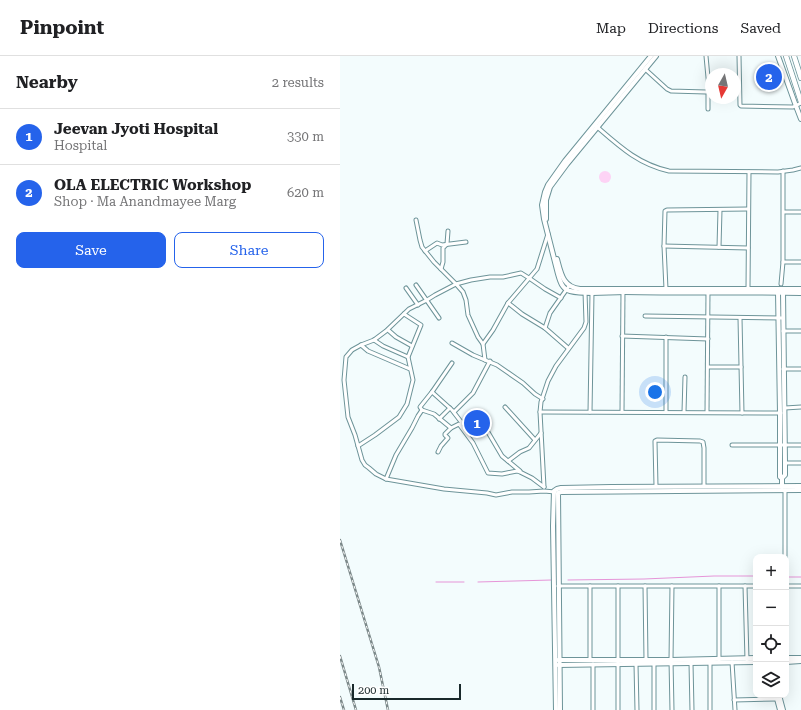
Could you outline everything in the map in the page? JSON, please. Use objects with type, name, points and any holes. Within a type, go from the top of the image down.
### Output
[{"type":"main road","points":[[786,56],[801,102]]},
{"type":"main road","points":[[794,56],[801,78]]},
{"type":"street","points":[[596,126],[650,56]]},
{"type":"street","points":[[568,288],[559,268],[546,219],[543,200],[548,184],[565,161],[656,56]]},
{"type":"street","points":[[706,56],[707,68]]},
{"type":"street","points":[[739,56],[741,106],[788,107],[796,106],[801,102]]},
{"type":"street","points":[[778,56],[801,118]]},
{"type":"street","points":[[645,69],[667,89],[705,92]]},
{"type":"street","points":[[708,104],[708,109]]},
{"type":"street","points":[[596,126],[629,154],[657,168],[669,171],[749,172],[783,171],[801,168]]},
{"type":"street","points":[[783,171],[784,212],[780,289],[783,411]]},
{"type":"street","points":[[748,289],[749,172]]},
{"type":"street","points":[[544,207],[544,219],[560,282],[570,291],[801,289]]},
{"type":"street","points":[[666,289],[664,213],[666,210],[748,209]]},
{"type":"street","points":[[719,247],[720,210]]},
{"type":"street","points":[[784,212],[801,212]]},
{"type":"street","points":[[416,220],[421,244],[425,251],[456,284],[466,300],[471,321],[483,344],[485,360]]},
{"type":"street","points":[[441,269],[443,262],[443,248],[447,244],[448,231]]},
{"type":"street","points":[[483,344],[493,330],[508,303],[537,269],[548,234]]},
{"type":"street","points":[[425,251],[437,243],[446,245],[466,242]]},
{"type":"street","points":[[664,246],[748,248]]},
{"type":"street","points":[[782,262],[801,262]]},
{"type":"street","points":[[544,489],[496,495],[386,480],[376,474],[365,465],[362,460],[348,417],[344,380],[346,357],[352,350],[374,340],[388,330],[409,309],[456,284],[471,280],[490,277],[503,277],[519,273],[561,298]]},
{"type":"street","points":[[416,285],[439,318]]},
{"type":"street","points":[[406,288],[418,305]]},
{"type":"street","points":[[545,328],[550,313],[568,288]]},
{"type":"street","points":[[585,291],[592,293],[623,290],[708,291],[780,289],[801,293]]},
{"type":"street","points":[[622,412],[623,290]]},
{"type":"street","points":[[544,489],[540,412],[542,399],[556,366],[585,325],[585,291]]},
{"type":"street","points":[[707,412],[709,318],[708,291]]},
{"type":"street","points":[[590,412],[592,293]]},
{"type":"street","points":[[508,303],[522,314],[545,328],[568,348]]},
{"type":"street","points":[[358,446],[383,429],[401,414],[408,400],[412,377],[408,357],[421,324],[404,314]]},
{"type":"street","points":[[645,316],[780,318]]},
{"type":"street","points":[[740,318],[742,413]]},
{"type":"street","points":[[780,318],[783,331],[784,369],[780,477],[782,478],[784,488],[785,554]]},
{"type":"street","points":[[388,330],[396,337],[412,346]]},
{"type":"street","points":[[783,331],[801,331]]},
{"type":"street","points":[[622,336],[708,339]]},
{"type":"street","points":[[666,337],[666,412]]},
{"type":"street","points":[[374,340],[383,346],[408,357]]},
{"type":"street","points":[[452,343],[473,355],[497,365],[542,399]]},
{"type":"street","points":[[361,345],[368,351],[410,369]]},
{"type":"street","points":[[454,412],[473,393],[490,361]]},
{"type":"street","points":[[386,480],[396,455],[422,410],[420,407],[452,363]]},
{"type":"street","points":[[708,367],[741,367]]},
{"type":"street","points":[[784,369],[801,369]]},
{"type":"street","points":[[684,412],[685,378]]},
{"type":"street","points":[[432,392],[454,412],[473,443],[488,473],[502,474],[516,471],[520,472]]},
{"type":"street","points":[[506,407],[535,440]]},
{"type":"street","points":[[540,412],[742,413],[783,411],[801,407]]},
{"type":"street","points":[[439,419],[450,408]]},
{"type":"street","points":[[422,410],[429,414],[433,414],[451,428]]},
{"type":"street","points":[[438,452],[448,438],[445,434],[451,428],[461,424],[472,415],[478,423],[482,422],[502,456],[520,472],[532,478],[544,489],[553,492],[784,488],[801,486]]},
{"type":"street","points":[[508,461],[520,452],[529,448],[541,433]]},
{"type":"street","points":[[656,486],[655,441],[657,440],[703,442],[704,486]]},
{"type":"street","points":[[782,445],[785,463],[785,475],[782,478]]},
{"type":"street","points":[[732,446],[801,445]]},
{"type":"street","points":[[785,463],[801,463]]},
{"type":"street","points":[[553,492],[561,488],[656,486],[784,488],[801,490]]},
{"type":"street","points":[[553,492],[557,660]]},
{"type":"street","points":[[556,710],[559,493]]},
{"type":"street","points":[[558,586],[753,586]]},
{"type":"street","points":[[590,586],[590,660]]},
{"type":"street","points":[[618,586],[618,710]]},
{"type":"street","points":[[645,586],[646,662]]},
{"type":"street","points":[[672,586],[672,710]]},
{"type":"street","points":[[719,586],[719,661]]},
{"type":"street","points":[[745,586],[747,660]]},
{"type":"street","points":[[789,586],[801,586]]},
{"type":"street","points":[[789,658],[801,658]]},
{"type":"street","points":[[557,660],[590,660],[636,664],[646,662],[732,662],[753,659]]},
{"type":"street","points":[[557,666],[618,662],[747,660],[753,661]]},
{"type":"street","points":[[789,662],[801,661]]},
{"type":"street","points":[[732,662],[735,710]]},
{"type":"street","points":[[654,663],[654,710]]},
{"type":"street","points":[[691,663],[692,710]]},
{"type":"street","points":[[710,663],[710,710]]},
{"type":"street","points":[[593,664],[593,710]]},
{"type":"street","points":[[636,664],[637,710]]},
{"type":"street","points":[[557,666],[560,710]]},
{"type":"street","points":[[734,700],[756,698]]},
{"type":"street","points":[[778,698],[780,710]]},
{"type":"street","points":[[779,698],[783,710]]},
{"type":"shaded area","points":[[603,171],[607,171],[611,177],[607,183],[603,183],[599,179],[599,175]]},
{"type":"waterway","points":[[568,580],[753,576]]},
{"type":"waterway","points":[[789,577],[801,577]]},
{"type":"waterway","points":[[478,582],[552,580]]},
{"type":"waterway","points":[[436,582],[464,582]]},
{"type":"railway","points":[[340,540],[379,667],[388,710]]},
{"type":"railway","points":[[340,656],[356,710]]},
{"type":"railway","points":[[340,697],[344,710]]},
{"type":"place","name":"OLA ELECTRIC Workshop","points":[[769,77]]},
{"type":"place","name":"Jeevan Jyoti Hospital","points":[[477,423]]}]
